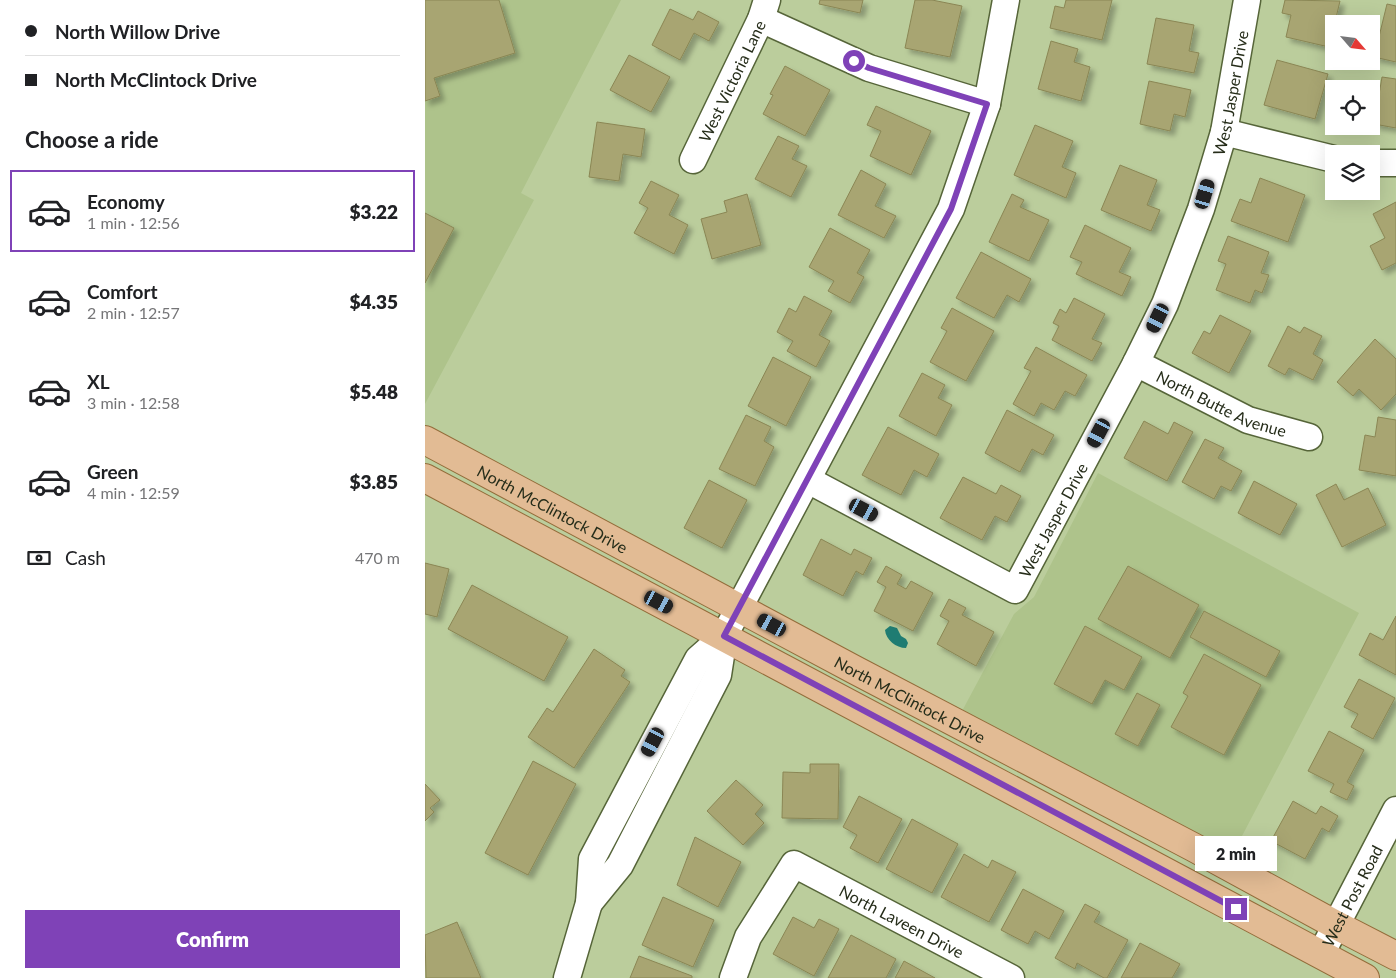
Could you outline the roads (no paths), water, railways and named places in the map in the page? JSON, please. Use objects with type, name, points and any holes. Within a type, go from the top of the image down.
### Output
[{"type":"main road","name":"North McClintock Drive","points":[[425,440],[731,622],[1365,978]]},
{"type":"main road","name":"North McClintock Drive","points":[[425,478],[731,622],[1193,847],[1396,956]]},
{"type":"street","points":[[567,978],[589,903],[592,859],[698,659],[731,622],[951,209],[987,104],[1007,0]]},
{"type":"street","name":"West Jasper Drive","points":[[808,480],[1015,590],[1136,363],[1165,304],[1201,209],[1224,132],[1247,0]]},
{"type":"street","points":[[764,10],[869,68],[987,104]]},
{"type":"street","name":"West Victoria Lane","points":[[693,160],[764,10]]},
{"type":"street","points":[[1224,132],[1325,157]]},
{"type":"street","points":[[1380,162],[1396,163]]},
{"type":"street","name":"North Butte Avenue","points":[[1136,363],[1248,420],[1309,438]]},
{"type":"street","name":"West Post Road","points":[[1321,954],[1396,810]]},
{"type":"street","name":"North Laveen Drive","points":[[733,978],[748,937],[794,864],[1011,978]]},
{"type":"water","points":[[890,626],[897,628],[901,636],[906,639],[908,643],[906,648],[899,647],[889,640],[885,630]]}]
